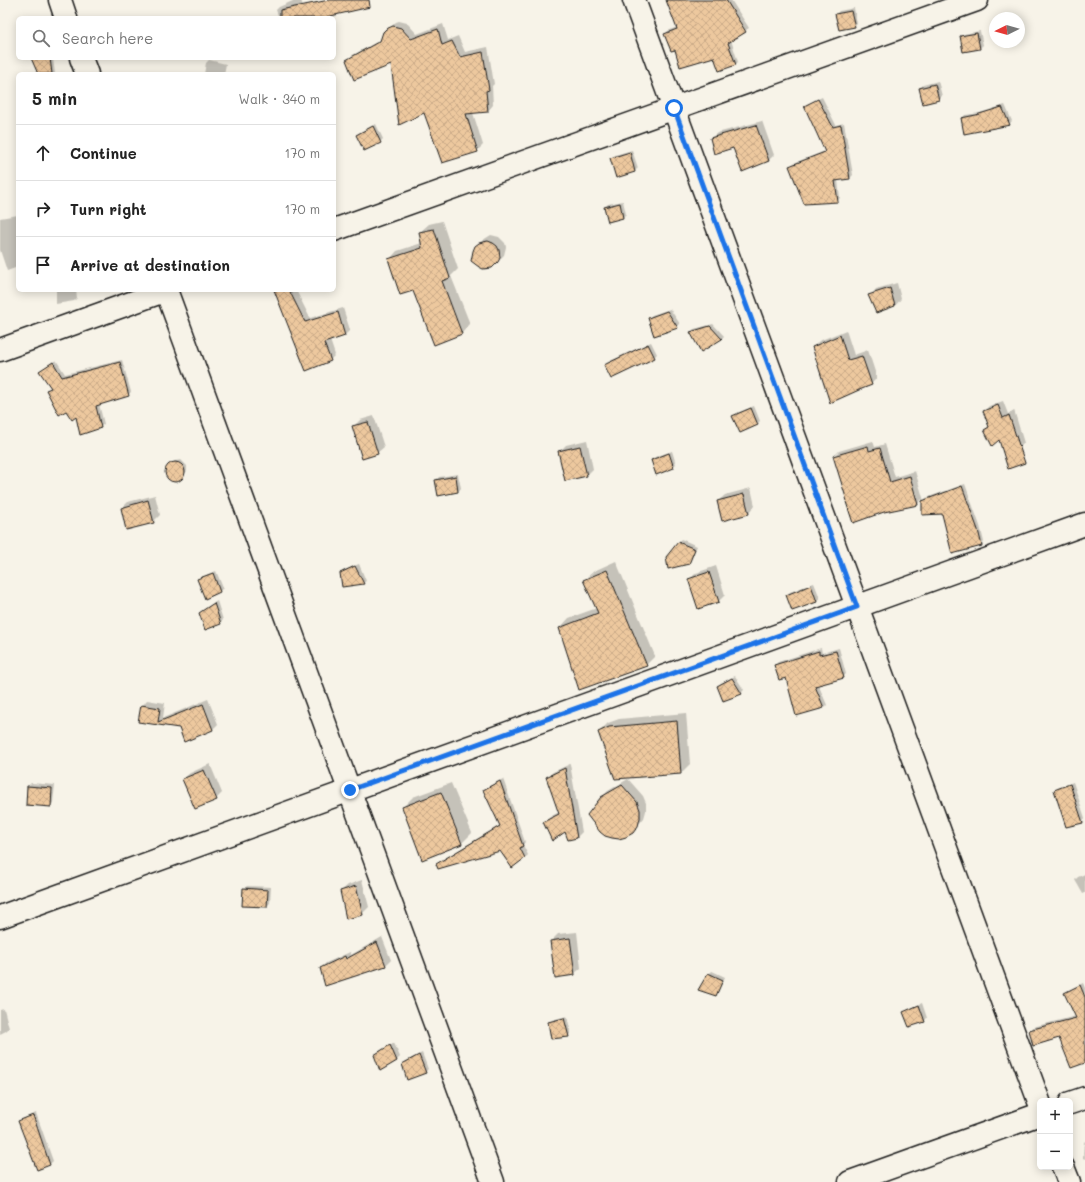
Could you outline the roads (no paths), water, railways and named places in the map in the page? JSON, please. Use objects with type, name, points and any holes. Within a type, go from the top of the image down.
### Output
[{"type":"street","points":[[60,0],[65,16]]},
{"type":"street","points":[[634,0],[1038,1098]]},
{"type":"street","points":[[336,229],[977,0]]},
{"type":"street","points":[[82,60],[86,72]]},
{"type":"street","points":[[0,350],[160,292]]},
{"type":"street","points":[[167,292],[493,1182]]},
{"type":"street","points":[[0,916],[1085,524]]},
{"type":"street","points":[[1073,1102],[1085,1098]]},
{"type":"street","points":[[850,1182],[1037,1115]]},
{"type":"street","points":[[1064,1170],[1069,1182]]}]
